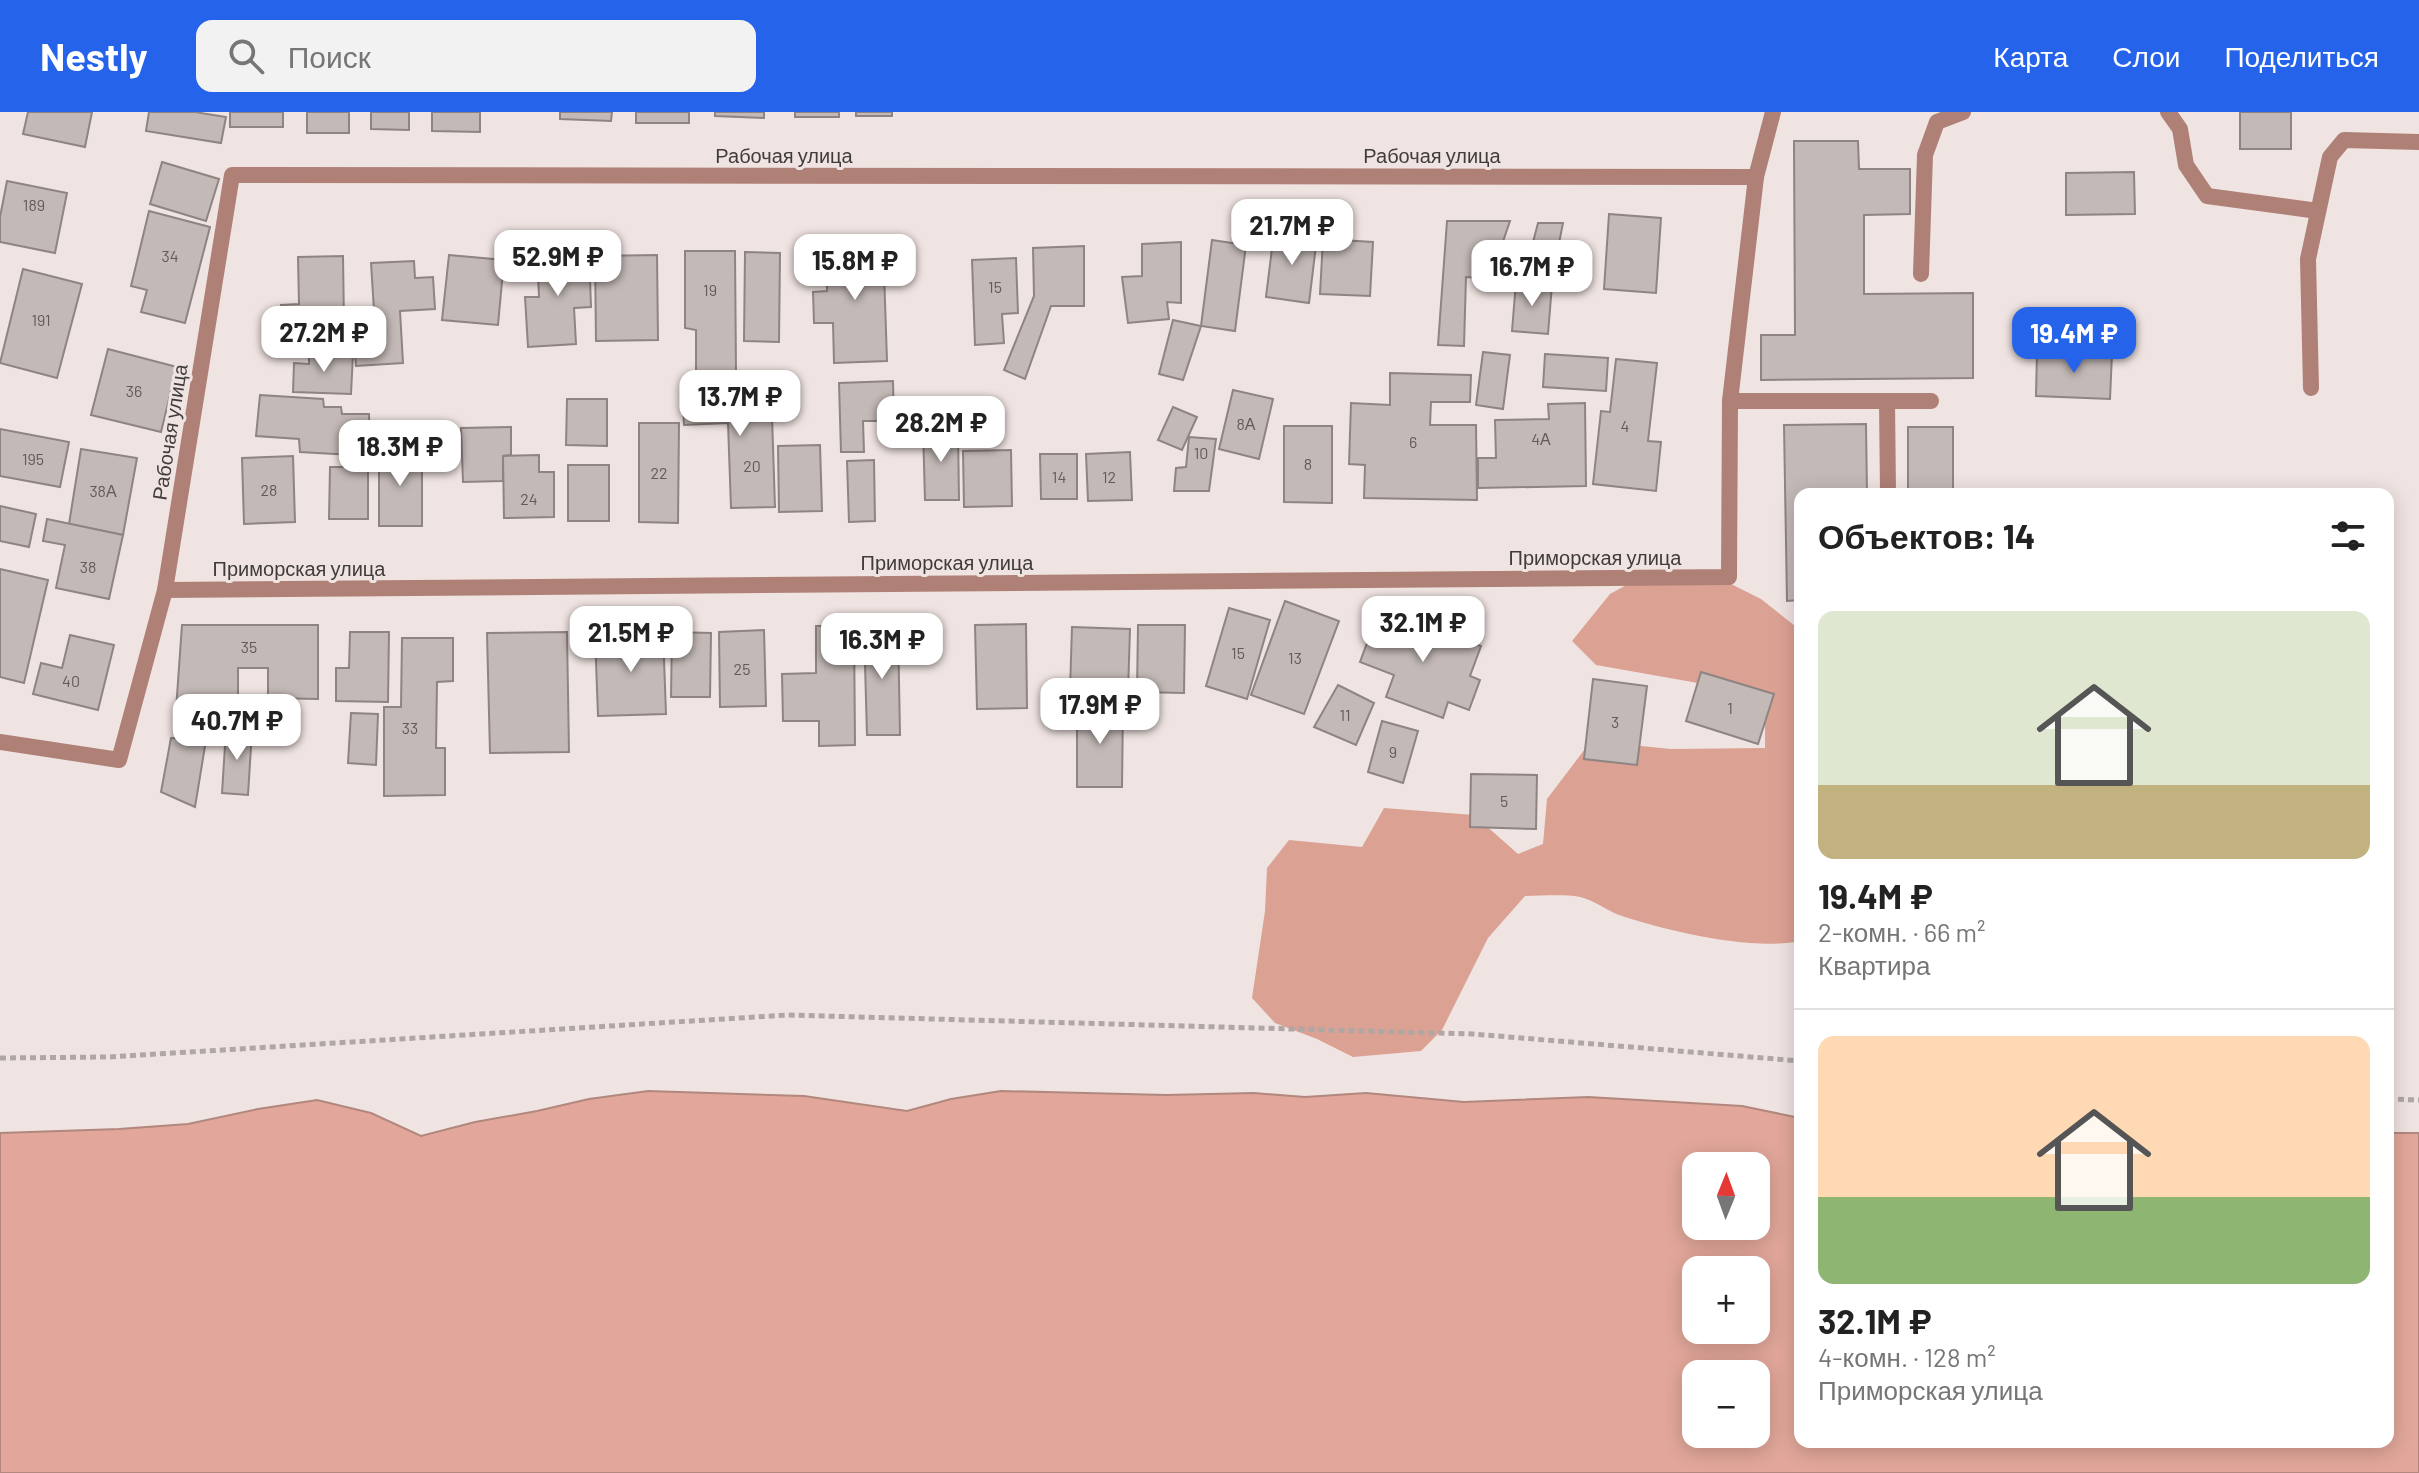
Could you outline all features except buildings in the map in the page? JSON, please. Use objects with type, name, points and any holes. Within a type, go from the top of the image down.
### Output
[{"type":"street","points":[[1773,112],[1756,177],[1730,401],[1931,401]]},
{"type":"street","points":[[1921,274],[1925,155],[1937,122],[1963,112]]},
{"type":"street","points":[[2168,112],[2180,129],[2186,165],[2207,196],[2318,211]]},
{"type":"street","points":[[2311,388],[2308,259],[2330,157],[2344,140],[2419,142]]},
{"type":"street","name":"Рабочая улица","points":[[165,590],[232,175],[1756,177]]},
{"type":"street","name":"Приморская улица","points":[[165,590],[1729,577],[1730,401]]},
{"type":"street","points":[[1887,401],[1888,488]]},
{"type":"street","points":[[0,742],[119,760],[165,590]]},
{"type":"path","points":[[0,1058],[109,1057],[788,1015],[1473,1034],[1794,1061]]},
{"type":"path","points":[[2394,1099],[2419,1100]]},
{"type":"shaded area","points":[[1717,577],[1761,599],[1794,625],[1794,942],[1758,943],[1709,938],[1619,915],[1580,897],[1525,896],[1488,938],[1442,1030],[1421,1051],[1353,1057],[1275,1023],[1252,998],[1265,911],[1267,868],[1289,840],[1362,847],[1384,808],[1474,815],[1518,854],[1543,844],[1547,799],[1591,741],[1671,749],[1765,748],[1765,724],[1732,689],[1596,665],[1572,641],[1610,594],[1639,578]]},
{"type":"shaded area","points":[[648,1091],[804,1096],[907,1111],[951,1099],[1001,1091],[1166,1095],[1254,1093],[1305,1097],[1366,1093],[1464,1102],[1588,1097],[1742,1106],[1794,1117],[1794,1448],[2394,1448],[2394,1133],[2419,1133],[2419,1473],[0,1473],[0,1133],[188,1124],[317,1100],[371,1113],[421,1136],[589,1099]]}]
